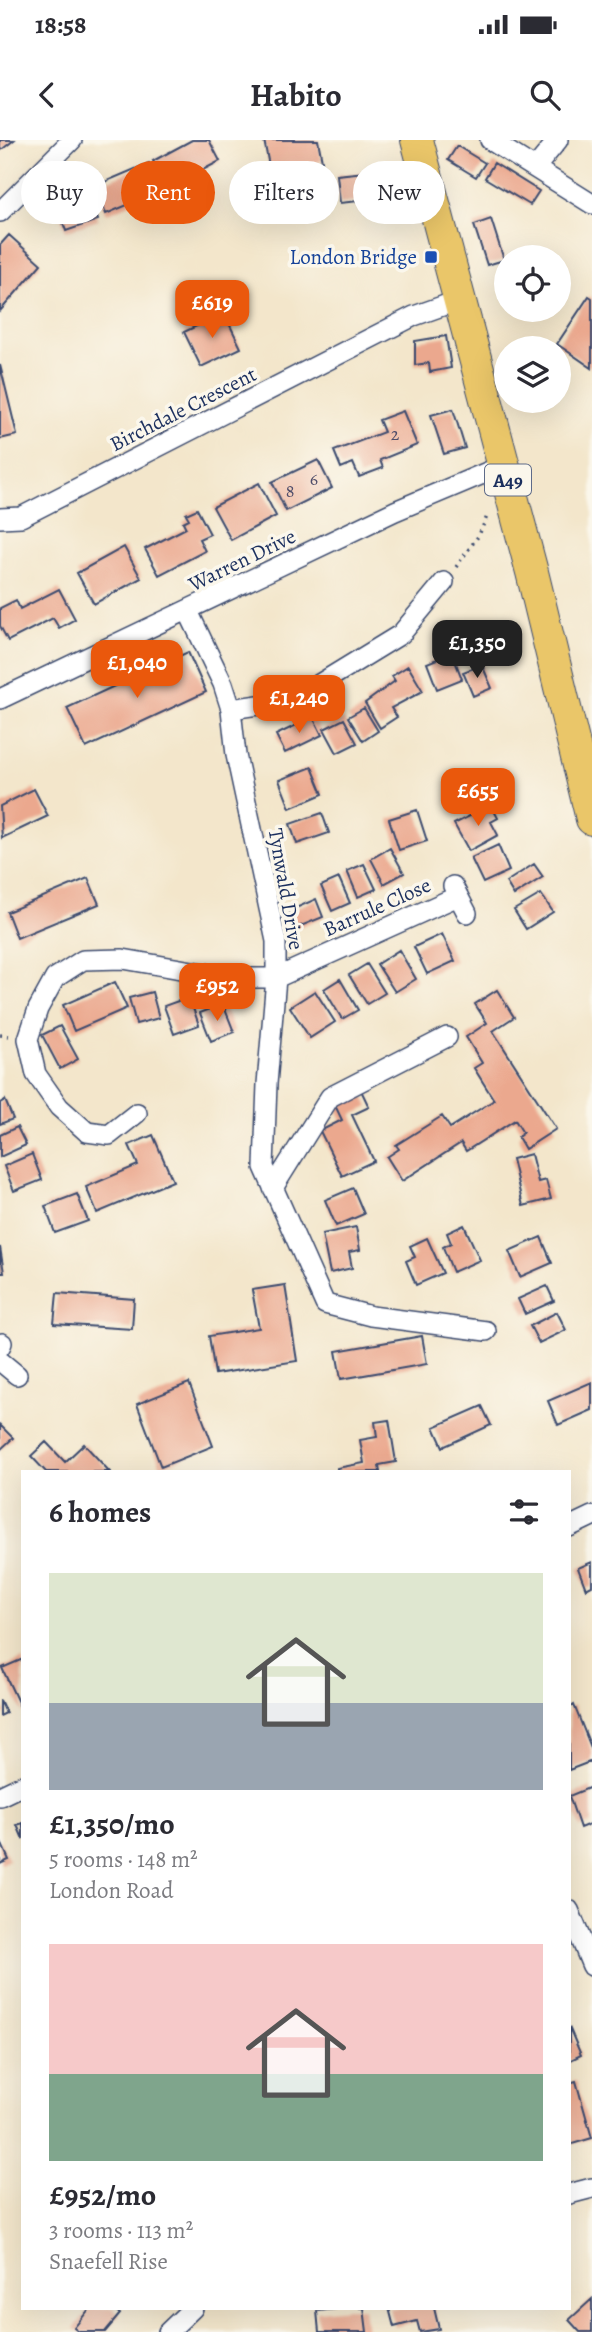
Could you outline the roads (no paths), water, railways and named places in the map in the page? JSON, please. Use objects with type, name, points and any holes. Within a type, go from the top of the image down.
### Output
[{"type":"highway","name":"A49","points":[[421,141],[505,465],[592,820]]},
{"type":"street","points":[[0,212],[72,140]]},
{"type":"street","points":[[490,140],[537,167],[592,204]]},
{"type":"street","points":[[537,167],[558,140]]},
{"type":"street","name":"Birchdale Crescent","points":[[0,518],[21,517],[414,316],[462,299]]},
{"type":"street","name":"Warren Drive","points":[[0,699],[395,511],[505,465]]},
{"type":"street","points":[[231,709],[272,703],[303,694],[401,634],[444,582]]},
{"type":"street","name":"Tynwald Drive","points":[[188,611],[223,684],[231,709],[236,755],[276,941],[264,1167],[325,1304],[371,1316],[486,1331]]},
{"type":"street","name":"Barrule Close","points":[[276,978],[459,898]]},
{"type":"street","points":[[137,1113],[109,1135],[87,1132],[59,1107],[36,1074],[28,1039],[38,1009],[55,978],[83,960],[123,959],[233,978],[276,978]]},
{"type":"street","points":[[273,1188],[330,1097],[447,1037]]},
{"type":"street","points":[[1,1350],[17,1375]]},
{"type":"street","points":[[571,1526],[592,1516]]},
{"type":"street","points":[[0,1796],[21,1786]]},
{"type":"street","points":[[571,1915],[592,1966]]},
{"type":"street","points":[[571,2194],[592,2189]]},
{"type":"street","points":[[168,2332],[191,2310]]},
{"type":"place","name":"London Bridge","points":[[431,257]]}]
